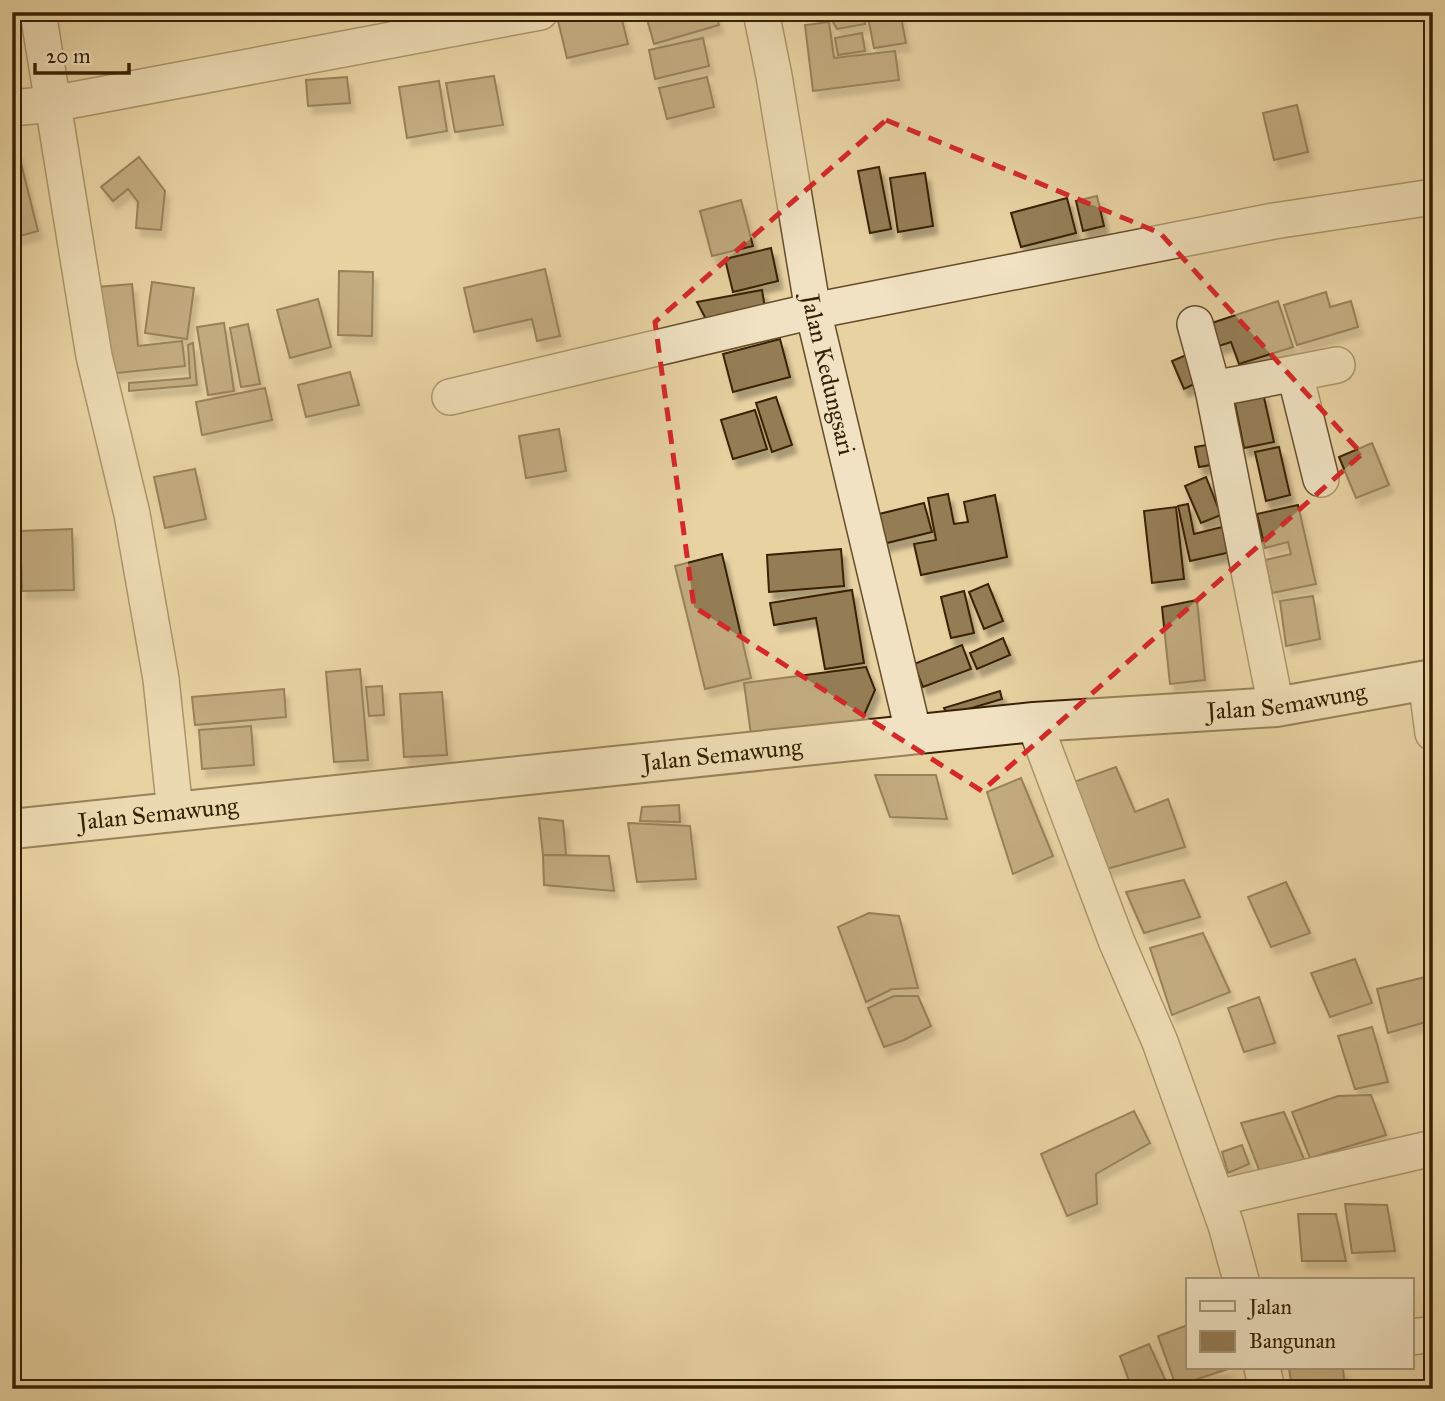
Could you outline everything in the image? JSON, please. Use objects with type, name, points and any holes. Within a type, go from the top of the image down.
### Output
[{"type":"street","points":[[38,12],[94,356],[132,514],[161,679],[175,812]]},
{"type":"street","points":[[12,108],[52,104],[540,12]]},
{"type":"street","name":"Jalan Kedungsari","points":[[761,12],[813,311],[914,735]]},
{"type":"street","points":[[450,397],[813,311],[1274,221],[1433,197]]},
{"type":"street","points":[[1195,324],[1213,389],[1276,707]]},
{"type":"street","points":[[1213,389],[1338,365]]},
{"type":"street","points":[[1295,374],[1321,479]]},
{"type":"street","points":[[1429,680],[1433,733]]},
{"type":"street","name":"Jalan Semawung","points":[[12,829],[1034,722],[1276,707],[1429,680]]},
{"type":"street","points":[[1034,722],[1116,940],[1160,1042],[1226,1224],[1240,1278]]},
{"type":"street","points":[[1217,1198],[1433,1149]]},
{"type":"street","points":[[1414,1337],[1433,1334]]},
{"type":"street","points":[[1262,1370],[1267,1389]]},
{"type":"highlighted area","points":[[886,120],[1160,233],[1362,454],[982,791],[694,607],[655,322]]},
{"type":"building","points":[[597,12],[620,12],[628,44],[567,58],[558,21]]},
{"type":"building","points":[[645,12],[715,12],[719,25],[654,44]]},
{"type":"building","points":[[812,12],[863,12],[865,24],[837,29],[829,15],[813,17]]},
{"type":"building","points":[[867,12],[900,12],[906,43],[874,48]]},
{"type":"building","points":[[829,22],[834,58],[895,51],[899,80],[813,91],[805,25]]},
{"type":"building","points":[[862,33],[865,51],[838,55],[835,38]]},
{"type":"building","points":[[703,38],[709,66],[655,79],[649,50]]},
{"type":"building","points":[[494,76],[503,125],[455,132],[446,83]]},
{"type":"building","points":[[347,77],[350,103],[308,106],[306,80]]},
{"type":"building","points":[[707,77],[714,107],[667,119],[659,88]]},
{"type":"building","points":[[439,81],[447,131],[407,138],[399,87]]},
{"type":"building","points":[[1297,105],[1308,152],[1274,160],[1263,113]]},
{"type":"building","points":[[18,151],[38,231],[12,238],[12,152]]},
{"type":"building","points":[[139,157],[165,191],[161,230],[136,228],[138,202],[128,189],[113,201],[101,187]]},
{"type":"building","points":[[879,167],[891,229],[870,233],[858,171]]},
{"type":"building","points":[[925,173],[933,226],[898,232],[890,178]]},
{"type":"building","points":[[1097,196],[1104,226],[1083,231],[1076,201]]},
{"type":"building","points":[[1067,198],[1076,233],[1021,247],[1011,213]]},
{"type":"building","points":[[741,200],[753,246],[712,256],[700,211]]},
{"type":"building","points":[[771,248],[778,281],[733,292],[725,259]]},
{"type":"building","points":[[545,269],[560,336],[537,341],[532,319],[474,332],[464,288]]},
{"type":"building","points":[[339,271],[373,272],[372,336],[338,335]]},
{"type":"building","points":[[152,282],[194,288],[187,339],[145,333]]},
{"type":"building","points":[[132,284],[138,346],[182,341],[185,366],[107,374],[97,287]]},
{"type":"building","points":[[762,290],[766,314],[709,325],[697,302]]},
{"type":"building","points":[[1326,292],[1330,307],[1351,301],[1358,327],[1297,345],[1284,305]]},
{"type":"building","points":[[318,299],[331,347],[290,358],[277,310]]},
{"type":"building","points":[[1278,301],[1293,347],[1239,364],[1231,342],[1219,346],[1212,323]]},
{"type":"building","points":[[224,323],[234,391],[208,395],[197,327]]},
{"type":"building","points":[[248,324],[260,384],[241,387],[230,328]]},
{"type":"building","points":[[780,339],[790,377],[733,392],[723,354]]},
{"type":"building","points":[[193,343],[197,385],[129,391],[129,383],[190,378],[188,345]]},
{"type":"building","points":[[1191,353],[1203,380],[1184,389],[1172,361]]},
{"type":"building","points":[[350,372],[359,405],[306,417],[298,385]]},
{"type":"building","points":[[265,388],[272,420],[202,435],[196,402]]},
{"type":"building","points":[[1263,393],[1274,442],[1244,448],[1234,399]]},
{"type":"building","points":[[776,397],[792,445],[772,452],[756,403]]},
{"type":"building","points":[[755,410],[767,449],[733,459],[721,420]]},
{"type":"building","points":[[559,429],[566,471],[526,478],[519,436]]},
{"type":"building","points":[[1218,443],[1222,463],[1199,467],[1195,447]]},
{"type":"building","points":[[1372,443],[1389,485],[1356,498],[1339,457]]},
{"type":"building","points":[[1279,447],[1290,495],[1266,501],[1255,452]]},
{"type":"building","points":[[195,469],[206,519],[165,528],[154,477]]},
{"type":"building","points":[[1206,477],[1221,515],[1201,523],[1185,486]]},
{"type":"building","points":[[948,494],[954,524],[968,522],[964,502],[995,495],[1007,557],[921,575],[914,544],[936,540],[928,498]]},
{"type":"building","points":[[924,503],[932,532],[883,544],[875,515]]},
{"type":"building","points":[[1188,504],[1194,534],[1226,526],[1231,552],[1190,561],[1178,506]]},
{"type":"building","points":[[1298,505],[1316,584],[1272,593],[1265,560],[1291,554],[1288,542],[1265,548],[1257,514]]},
{"type":"building","points":[[1176,507],[1184,579],[1152,583],[1144,511]]},
{"type":"building","points":[[72,529],[74,590],[22,591],[20,531]]},
{"type":"building","points":[[841,549],[844,586],[769,592],[767,555]]},
{"type":"building","points":[[722,554],[751,678],[705,689],[675,566]]},
{"type":"building","points":[[988,584],[1003,621],[984,629],[969,592]]},
{"type":"building","points":[[852,590],[864,663],[825,669],[816,618],[774,625],[770,603]]},
{"type":"building","points":[[964,591],[974,633],[951,638],[941,597]]},
{"type":"building","points":[[1313,596],[1320,639],[1286,646],[1280,601]]},
{"type":"building","points":[[1197,600],[1205,680],[1170,684],[1162,607]]},
{"type":"building","points":[[1003,638],[1010,655],[977,669],[970,653]]},
{"type":"building","points":[[962,645],[971,669],[923,687],[914,664]]},
{"type":"building","points":[[866,667],[875,690],[858,729],[752,742],[744,683]]},
{"type":"building","points":[[360,669],[368,760],[334,762],[326,672]]},
{"type":"building","points":[[382,686],[384,715],[369,716],[366,687]]},
{"type":"building","points":[[284,689],[286,717],[195,725],[192,697]]},
{"type":"building","points":[[1000,691],[1002,699],[948,715],[944,708]]},
{"type":"building","points":[[442,692],[447,755],[404,757],[400,694]]},
{"type":"building","points":[[251,726],[254,765],[202,769],[199,730]]},
{"type":"building","points":[[1116,767],[1135,812],[1168,799],[1185,847],[1103,870],[1068,784]]},
{"type":"building","points":[[875,775],[936,775],[947,819],[890,817]]},
{"type":"building","points":[[1021,778],[1053,856],[1013,874],[987,792]]},
{"type":"building","points":[[679,805],[680,822],[640,821],[642,807]]},
{"type":"building","points":[[539,818],[563,821],[566,855],[543,855]]},
{"type":"building","points":[[628,823],[690,826],[696,879],[637,882]]},
{"type":"building","points":[[543,855],[609,856],[614,891],[544,885]]},
{"type":"building","points":[[1184,880],[1200,917],[1144,933],[1126,892]]},
{"type":"building","points":[[1286,882],[1310,933],[1271,947],[1248,897]]},
{"type":"building","points":[[869,913],[899,916],[918,988],[892,989],[866,1002],[838,927]]},
{"type":"building","points":[[1203,933],[1230,992],[1172,1015],[1150,948]]},
{"type":"building","points":[[1355,959],[1372,1003],[1330,1017],[1311,973]]},
{"type":"building","points":[[1433,975],[1433,1020],[1388,1033],[1377,989]]},
{"type":"building","points":[[894,996],[918,996],[931,1026],[884,1047],[868,1008]]},
{"type":"building","points":[[1259,997],[1275,1043],[1244,1052],[1228,1008]]},
{"type":"building","points":[[1372,1027],[1388,1082],[1355,1089],[1338,1036]]},
{"type":"building","points":[[1371,1095],[1386,1135],[1310,1158],[1292,1112],[1338,1096]]},
{"type":"building","points":[[1134,1111],[1150,1143],[1096,1174],[1097,1204],[1067,1216],[1041,1154]]},
{"type":"building","points":[[1284,1112],[1309,1171],[1265,1185],[1241,1123]]},
{"type":"building","points":[[1242,1145],[1249,1164],[1228,1173],[1222,1152]]},
{"type":"building","points":[[1345,1204],[1387,1205],[1395,1251],[1352,1253]]},
{"type":"building","points":[[1298,1214],[1336,1214],[1346,1261],[1302,1261]]},
{"type":"building","points":[[1186,1326],[1186,1370],[1225,1370],[1176,1386],[1158,1336]]},
{"type":"building","points":[[1149,1344],[1168,1386],[1161,1389],[1132,1389],[1120,1356]]},
{"type":"building","points":[[1289,1370],[1343,1370],[1345,1389],[1292,1389]]},
{"type":"building","points":[[1433,1380],[1433,1389],[1403,1389]]}]
